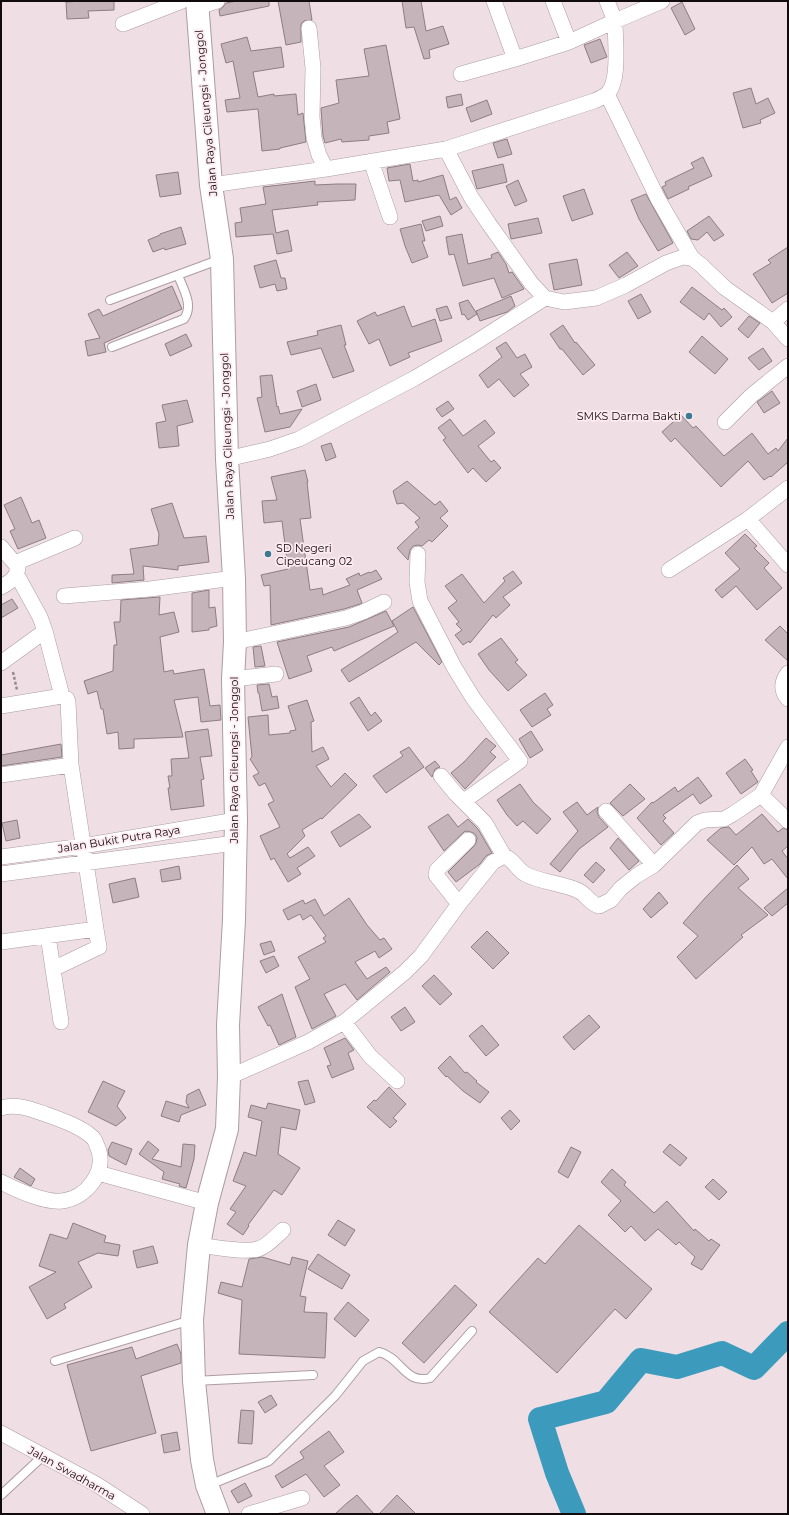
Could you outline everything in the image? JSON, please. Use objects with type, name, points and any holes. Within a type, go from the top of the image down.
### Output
[{"type":"main road","name":"Jalan Raya Cileungsi - Jonggol","points":[[198,3],[201,72],[211,185],[222,259],[227,459],[234,578],[235,642],[233,679],[236,820],[234,920],[228,1025],[229,1077],[227,1129],[207,1203],[200,1245],[192,1320],[194,1381],[202,1460],[207,1485],[218,1514]]},
{"type":"street","points":[[494,1],[515,59]]},
{"type":"street","points":[[553,1],[569,42]]},
{"type":"street","points":[[211,185],[326,169],[446,149],[594,102],[607,94],[615,72],[615,21],[607,1]]},
{"type":"street","points":[[461,74],[569,42],[662,1]]},
{"type":"street","points":[[123,24],[198,3]]},
{"type":"street","points":[[309,28],[313,68],[312,117],[314,138],[319,155],[326,169]]},
{"type":"street","points":[[607,94],[658,199],[692,258],[702,265],[725,288],[773,322],[788,338]]},
{"type":"street","points":[[446,149],[471,197],[523,273],[545,298],[564,302],[596,298],[626,285],[666,263],[683,257],[692,258]]},
{"type":"street","points":[[371,161],[390,216]]},
{"type":"street","points":[[227,459],[270,449],[299,439],[415,378],[473,344],[545,298]]},
{"type":"street","points":[[773,322],[788,310]]},
{"type":"street","points":[[725,422],[752,395],[788,366]]},
{"type":"street","points":[[669,570],[748,519],[788,488]]},
{"type":"street","points":[[748,519],[788,565]]},
{"type":"street","points":[[1,587],[16,569],[75,538]]},
{"type":"street","points":[[1,547],[16,569],[40,617],[62,696]]},
{"type":"street","points":[[418,554],[417,582],[420,601],[454,667],[473,698],[520,761],[464,801]]},
{"type":"street","points":[[64,596],[150,589],[234,578]]},
{"type":"street","points":[[235,642],[346,618],[384,602]]},
{"type":"street","points":[[5,661],[45,631]]},
{"type":"street","points":[[788,673],[782,684],[784,694],[788,699]]},
{"type":"street","points":[[233,679],[276,674]]},
{"type":"street","points":[[1,706],[62,696],[67,699],[68,702],[70,765],[99,947],[53,969]]},
{"type":"street","points":[[441,776],[484,823],[504,856],[508,857],[525,873],[538,879],[580,891],[593,904],[599,906],[611,900],[636,876],[654,865],[697,823],[705,820],[724,819],[761,795],[788,747]]},
{"type":"street","points":[[1,775],[70,765]]},
{"type":"street","points":[[761,795],[788,821]]},
{"type":"street","points":[[606,811],[654,865]]},
{"type":"street","name":"Jalan Bukit Putra Raya","points":[[1,857],[83,846],[236,820]]},
{"type":"street","points":[[459,904],[436,875],[437,870],[468,840]]},
{"type":"street","name":"Jalan Bukit Putra Raya","points":[[1,874],[235,843]]},
{"type":"street","points":[[229,1077],[314,1039],[344,1022],[405,972],[421,956],[459,904],[493,862],[504,856]]},
{"type":"street","points":[[1,942],[96,929]]},
{"type":"street","points":[[48,936],[61,1022]]},
{"type":"street","points":[[344,1022],[370,1056],[397,1081]]},
{"type":"street","points":[[1,1108],[8,1106],[28,1108],[64,1121],[94,1138],[101,1162],[98,1173],[92,1184],[84,1192],[75,1197],[62,1201],[37,1197],[24,1193],[1,1182]]},
{"type":"street","points":[[98,1173],[207,1203]]},
{"type":"street","points":[[200,1245],[239,1249],[258,1249],[265,1246],[283,1230]]},
{"type":"street","name":"Jalan Swadharma","points":[[1,1433],[96,1484],[142,1514]]},
{"type":"street","points":[[249,1514],[302,1498]]},
{"type":"lane","points":[[110,300],[222,259]]},
{"type":"lane","points":[[112,347],[184,319],[188,313],[189,306],[178,275]]},
{"type":"lane","points":[[55,1361],[192,1320]]},
{"type":"lane","points":[[207,1485],[269,1461],[335,1396],[363,1361],[379,1352],[384,1353],[392,1357],[412,1378],[422,1380],[430,1378],[472,1330]]},
{"type":"lane","points":[[194,1381],[313,1375]]},
{"type":"lane","points":[[1,1495],[43,1456]]},
{"type":"path","points":[[5,661],[20,702]]},
{"type":"building","points":[[114,1],[114,10],[88,11],[89,18],[67,19],[66,2]]},
{"type":"building","points":[[237,1],[269,1],[269,6],[220,16],[219,10],[226,3]]},
{"type":"building","points":[[278,1],[309,1],[312,20],[304,21],[301,24],[301,42],[286,45]]},
{"type":"building","points":[[402,1],[421,1],[426,31],[443,26],[449,44],[429,50],[430,58],[424,59],[414,27],[406,28]]},
{"type":"building","points":[[682,2],[695,29],[685,35],[671,8]]},
{"type":"building","points":[[247,37],[251,51],[281,47],[284,67],[253,72],[258,97],[274,94],[274,96],[296,94],[298,115],[303,113],[306,142],[280,149],[262,151],[258,109],[227,112],[225,100],[240,98],[233,61],[226,63],[221,44]]},
{"type":"building","points":[[600,39],[607,57],[591,63],[584,45]]},
{"type":"building","points":[[386,45],[400,119],[387,122],[389,133],[369,136],[369,140],[342,142],[341,139],[325,143],[321,108],[339,103],[336,80],[369,76],[364,49]]},
{"type":"building","points":[[751,88],[756,104],[768,98],[775,113],[760,120],[761,123],[743,128],[733,93]]},
{"type":"building","points":[[461,94],[463,105],[448,108],[446,97]]},
{"type":"building","points":[[487,100],[492,114],[471,122],[466,108]]},
{"type":"building","points":[[507,139],[512,154],[498,158],[493,143]]},
{"type":"building","points":[[703,157],[712,176],[688,187],[689,189],[668,199],[662,187],[666,185],[665,182],[694,168],[691,163]]},
{"type":"building","points":[[410,164],[413,181],[418,180],[418,182],[443,175],[450,200],[456,197],[462,208],[451,215],[439,195],[405,202],[400,180],[389,181],[387,168]]},
{"type":"building","points":[[503,164],[507,182],[477,189],[472,171]]},
{"type":"building","points":[[178,172],[181,194],[160,197],[156,175]]},
{"type":"building","points":[[518,180],[527,201],[515,206],[506,186]]},
{"type":"building","points":[[315,181],[315,185],[356,184],[355,200],[317,202],[318,205],[272,210],[276,233],[288,230],[292,251],[277,254],[273,234],[236,237],[235,223],[242,222],[240,208],[266,204],[263,187]]},
{"type":"building","points":[[584,189],[593,214],[572,221],[563,196]]},
{"type":"building","points":[[646,194],[673,243],[658,251],[639,219],[631,200]]},
{"type":"building","points":[[440,216],[443,226],[426,231],[422,221]]},
{"type":"building","points":[[709,216],[724,235],[714,241],[707,232],[698,240],[691,239],[687,231]]},
{"type":"building","points":[[538,218],[542,233],[511,239],[508,224]]},
{"type":"building","points":[[421,224],[425,241],[422,241],[428,257],[412,263],[400,229]]},
{"type":"building","points":[[181,227],[186,244],[165,250],[164,248],[153,252],[148,240]]},
{"type":"building","points":[[462,234],[468,264],[492,258],[491,255],[498,252],[506,264],[509,273],[512,272],[524,289],[502,298],[494,278],[463,286],[454,254],[449,255],[446,237]]},
{"type":"building","points":[[788,247],[788,293],[772,303],[753,274],[771,263],[768,260]]},
{"type":"building","points":[[627,252],[638,266],[619,278],[609,265]]},
{"type":"building","points":[[577,259],[582,285],[554,290],[549,264]]},
{"type":"building","points":[[276,260],[281,278],[285,278],[287,289],[277,291],[275,284],[260,288],[254,266]]},
{"type":"building","points":[[172,286],[182,309],[104,343],[106,352],[88,356],[85,341],[100,338],[88,314],[99,309],[103,316]]},
{"type":"building","points":[[692,287],[722,310],[724,308],[732,317],[721,327],[709,313],[704,320],[680,302]]},
{"type":"building","points":[[641,294],[651,312],[638,319],[628,301]]},
{"type":"building","points":[[511,296],[515,306],[507,312],[480,321],[476,311]]},
{"type":"building","points":[[468,300],[477,314],[468,320],[464,314],[462,315],[459,303]]},
{"type":"building","points":[[404,306],[412,327],[435,319],[442,341],[408,353],[410,357],[390,366],[379,339],[369,344],[357,321],[375,312],[377,316]]},
{"type":"building","points":[[447,306],[452,318],[440,321],[436,309]]},
{"type":"building","points":[[749,316],[760,323],[748,338],[738,329]]},
{"type":"building","points":[[341,325],[346,345],[344,345],[354,371],[333,378],[321,348],[291,355],[287,342],[318,335],[317,331]]},
{"type":"building","points":[[563,325],[575,343],[576,342],[595,365],[583,375],[562,349],[560,349],[550,334]]},
{"type":"building","points":[[186,334],[192,346],[170,356],[165,344]]},
{"type":"building","points":[[702,336],[728,359],[715,374],[689,352]]},
{"type":"building","points":[[506,342],[517,358],[525,354],[532,367],[520,374],[529,385],[514,397],[499,379],[488,388],[479,375],[502,357],[496,348]]},
{"type":"building","points":[[763,348],[772,361],[759,370],[748,358]]},
{"type":"building","points":[[272,375],[277,407],[278,406],[280,414],[302,409],[290,427],[265,432],[257,398],[262,397],[260,376]]},
{"type":"building","points":[[316,384],[321,400],[302,407],[297,391]]},
{"type":"building","points":[[772,391],[780,403],[764,413],[757,402]]},
{"type":"building","points":[[187,400],[193,422],[177,426],[179,446],[159,448],[156,423],[166,421],[162,405]]},
{"type":"building","points":[[448,401],[454,409],[442,417],[436,409]]},
{"type":"building","points":[[681,415],[693,428],[696,426],[724,456],[752,433],[768,454],[776,448],[778,451],[788,438],[788,462],[771,477],[770,476],[764,480],[748,461],[721,487],[675,438],[671,442],[662,432]]},
{"type":"building","points":[[450,419],[463,436],[485,420],[495,433],[478,446],[491,462],[494,460],[501,468],[486,482],[473,468],[468,473],[443,440],[446,438],[438,428]]},
{"type":"building","points":[[331,443],[336,457],[326,461],[321,446]]},
{"type":"building","points":[[305,470],[308,482],[311,518],[300,519],[310,590],[322,588],[323,595],[350,585],[346,579],[359,573],[360,576],[376,570],[382,579],[357,590],[362,603],[360,604],[271,625],[270,585],[264,586],[261,575],[288,569],[282,521],[264,523],[262,501],[277,500],[271,477]]},
{"type":"building","points":[[407,481],[435,505],[440,501],[448,511],[440,518],[448,526],[432,542],[429,540],[422,546],[413,546],[410,550],[408,560],[397,548],[419,527],[415,522],[420,518],[403,503],[397,504],[393,491]]},
{"type":"building","points":[[21,497],[32,523],[39,520],[46,538],[18,549],[10,531],[15,529],[4,505]]},
{"type":"building","points":[[172,503],[184,538],[206,536],[209,562],[178,566],[178,570],[143,566],[144,580],[112,583],[112,575],[134,574],[130,549],[158,545],[159,534],[151,509]]},
{"type":"building","points":[[745,534],[757,546],[754,548],[769,563],[764,568],[782,588],[757,610],[736,586],[722,598],[715,590],[740,569],[725,553]]},
{"type":"building","points":[[513,571],[522,583],[503,597],[510,605],[496,618],[493,615],[470,643],[469,641],[463,645],[455,635],[462,630],[456,624],[459,622],[448,608],[457,601],[445,586],[462,574],[484,603],[505,581],[503,578]]},
{"type":"building","points":[[209,590],[209,608],[215,607],[217,626],[209,628],[209,630],[192,632],[192,593]]},
{"type":"building","points":[[160,597],[159,615],[174,612],[179,632],[160,637],[164,672],[173,670],[174,674],[204,669],[210,706],[220,705],[221,720],[201,722],[198,697],[174,700],[183,737],[134,739],[134,748],[119,749],[118,732],[107,734],[103,709],[101,709],[97,691],[88,694],[84,681],[113,671],[114,645],[117,645],[114,622],[120,622],[121,600]]},
{"type":"building","points":[[12,599],[18,608],[1,618],[1,605]]},
{"type":"building","points":[[413,607],[442,662],[439,665],[416,642],[349,682],[341,670],[398,632],[392,621]]},
{"type":"building","points":[[386,611],[394,626],[334,651],[332,647],[307,656],[312,671],[289,679],[277,642],[349,627]]},
{"type":"building","points":[[780,626],[788,634],[788,661],[765,640]]},
{"type":"building","points":[[501,638],[518,660],[515,662],[527,675],[508,691],[489,670],[478,654]]},
{"type":"building","points":[[261,646],[265,666],[255,667],[253,647]]},
{"type":"building","points":[[269,684],[272,697],[277,696],[279,708],[262,711],[257,685]]},
{"type":"building","points":[[545,693],[553,705],[547,709],[551,715],[532,727],[520,710]]},
{"type":"building","points":[[359,697],[371,716],[375,712],[382,721],[368,731],[350,703]]},
{"type":"building","points":[[307,700],[314,721],[311,722],[312,752],[323,747],[329,759],[316,766],[331,787],[345,773],[357,785],[322,819],[321,818],[302,830],[305,836],[287,854],[290,858],[308,847],[315,856],[297,868],[301,874],[288,882],[274,858],[271,860],[260,836],[280,827],[268,804],[274,801],[265,783],[259,786],[253,776],[259,773],[250,759],[252,757],[248,717],[268,715],[269,735],[290,733],[290,731],[296,730],[288,706]]},
{"type":"building","points":[[208,729],[212,756],[200,757],[204,779],[201,780],[204,806],[171,810],[168,776],[172,776],[171,759],[189,758],[185,732]]},
{"type":"building","points":[[531,731],[543,750],[530,758],[519,739]]},
{"type":"building","points":[[486,738],[496,746],[490,752],[496,757],[465,789],[451,773],[464,762]]},
{"type":"building","points":[[61,744],[62,757],[1,766],[1,755]]},
{"type":"building","points":[[409,747],[424,767],[386,793],[373,776],[403,756],[400,752]]},
{"type":"building","points":[[745,759],[753,770],[751,771],[758,782],[741,794],[726,773]]},
{"type":"building","points":[[435,761],[440,767],[435,769],[432,777],[425,768]]},
{"type":"building","points":[[698,777],[712,796],[700,804],[693,794],[663,815],[666,818],[663,821],[674,833],[661,845],[637,818],[652,802],[653,803],[675,787],[678,792]]},
{"type":"building","points":[[520,784],[533,802],[551,819],[537,834],[523,821],[517,826],[507,815],[497,800]]},
{"type":"building","points":[[630,784],[645,799],[623,816],[610,803]]},
{"type":"building","points":[[577,802],[587,815],[598,807],[597,812],[599,817],[608,827],[579,849],[560,872],[550,864],[578,831],[563,812]]},
{"type":"building","points":[[359,814],[371,827],[340,847],[331,832]]},
{"type":"building","points":[[448,814],[458,827],[468,819],[478,829],[492,853],[486,856],[480,864],[456,882],[448,872],[474,846],[477,838],[475,834],[465,831],[444,851],[428,827]]},
{"type":"building","points":[[762,814],[778,832],[783,828],[788,830],[788,846],[782,851],[788,859],[788,879],[772,859],[764,864],[752,847],[734,865],[707,840],[721,828],[729,827],[736,835]]},
{"type":"building","points":[[17,820],[20,838],[6,841],[2,823]]},
{"type":"building","points":[[618,838],[639,861],[629,870],[610,848]]},
{"type":"building","points":[[596,862],[605,870],[593,883],[584,875]]},
{"type":"building","points":[[737,865],[749,879],[738,888],[768,915],[741,935],[743,937],[696,979],[677,957],[698,936],[683,923]]},
{"type":"building","points":[[179,866],[181,879],[162,882],[160,870]]},
{"type":"building","points":[[135,878],[139,897],[113,903],[109,884]]},
{"type":"building","points":[[788,888],[788,903],[772,916],[764,908]]},
{"type":"building","points":[[659,892],[668,903],[651,918],[643,909]]},
{"type":"building","points":[[349,898],[367,925],[380,940],[384,938],[392,949],[379,958],[375,951],[355,962],[367,979],[386,967],[390,972],[357,1000],[345,984],[324,994],[336,1016],[312,1029],[295,987],[310,979],[298,957],[326,942],[323,938],[326,936],[311,915],[303,920],[300,914],[288,920],[283,910],[303,900],[305,904],[315,899],[324,916]]},
{"type":"building","points":[[487,931],[509,953],[493,969],[471,947]]},
{"type":"building","points":[[271,941],[275,951],[264,955],[260,944]]},
{"type":"building","points":[[274,956],[279,966],[266,973],[260,961]]},
{"type":"building","points":[[434,975],[452,994],[440,1005],[422,986]]},
{"type":"building","points":[[282,994],[296,1037],[279,1045],[270,1025],[268,1026],[258,1007]]},
{"type":"building","points":[[405,1007],[415,1022],[401,1031],[391,1017]]},
{"type":"building","points":[[589,1015],[600,1027],[574,1050],[563,1037]]},
{"type":"building","points":[[482,1025],[499,1045],[486,1056],[469,1036]]},
{"type":"building","points":[[345,1038],[354,1050],[348,1053],[354,1069],[332,1078],[327,1066],[331,1065],[324,1048]]},
{"type":"building","points":[[450,1056],[465,1073],[467,1072],[477,1081],[476,1082],[489,1092],[480,1103],[463,1091],[447,1076],[446,1077],[438,1068]]},
{"type":"building","points":[[308,1080],[315,1102],[305,1105],[298,1082]]},
{"type":"building","points":[[103,1081],[125,1091],[117,1106],[126,1118],[116,1126],[88,1112]]},
{"type":"building","points":[[389,1087],[406,1104],[393,1118],[397,1121],[390,1128],[367,1107],[374,1100],[376,1101]]},
{"type":"building","points":[[199,1089],[206,1105],[181,1115],[179,1122],[161,1116],[166,1101],[189,1108],[186,1102],[187,1095]]},
{"type":"building","points":[[268,1103],[300,1110],[296,1130],[281,1127],[278,1154],[300,1168],[282,1195],[274,1190],[248,1225],[249,1226],[243,1235],[227,1224],[236,1212],[230,1209],[246,1186],[233,1181],[244,1152],[256,1156],[262,1121],[248,1117],[251,1105],[266,1109]]},
{"type":"building","points":[[510,1110],[520,1121],[511,1130],[501,1118]]},
{"type":"building","points":[[148,1141],[159,1150],[152,1159],[181,1167],[183,1144],[195,1145],[194,1159],[186,1188],[179,1186],[180,1184],[162,1179],[164,1172],[139,1154]]},
{"type":"building","points":[[112,1142],[132,1149],[126,1165],[109,1156],[108,1150]]},
{"type":"building","points":[[670,1144],[687,1158],[680,1166],[663,1152]]},
{"type":"building","points":[[571,1147],[581,1152],[568,1178],[558,1172]]},
{"type":"building","points":[[20,1168],[35,1179],[31,1186],[14,1177]]},
{"type":"building","points":[[612,1169],[626,1182],[624,1185],[654,1213],[667,1201],[694,1231],[695,1229],[709,1241],[711,1239],[720,1245],[702,1270],[691,1264],[695,1257],[679,1242],[676,1245],[658,1229],[645,1241],[631,1226],[625,1232],[608,1215],[621,1201],[601,1182]]},
{"type":"building","points":[[713,1179],[727,1192],[719,1200],[705,1187]]},
{"type":"building","points":[[338,1220],[355,1230],[345,1246],[328,1235]]},
{"type":"building","points":[[73,1223],[106,1236],[104,1242],[120,1245],[118,1256],[98,1253],[78,1262],[92,1287],[64,1304],[66,1308],[47,1319],[29,1287],[56,1272],[39,1266],[50,1234],[67,1239]]},
{"type":"building","points":[[579,1225],[652,1289],[626,1319],[615,1309],[557,1373],[489,1312],[538,1258],[545,1264]]},
{"type":"building","points":[[153,1246],[158,1263],[137,1268],[133,1251]]},
{"type":"building","points":[[318,1254],[350,1275],[342,1289],[308,1269]]},
{"type":"building","points":[[262,1257],[290,1265],[292,1257],[308,1261],[300,1296],[306,1297],[304,1312],[327,1313],[325,1358],[239,1354],[242,1300],[218,1293],[221,1282],[242,1287],[249,1259]]},
{"type":"building","points":[[455,1285],[477,1305],[424,1363],[402,1343]]},
{"type":"building","points":[[348,1302],[369,1320],[355,1337],[334,1319]]},
{"type":"building","points":[[177,1344],[181,1354],[181,1363],[141,1376],[156,1433],[91,1451],[67,1365],[132,1347],[136,1359]]},
{"type":"building","points":[[271,1395],[277,1405],[265,1413],[258,1402]]},
{"type":"building","points":[[241,1410],[254,1411],[252,1444],[238,1443]]},
{"type":"building","points":[[329,1431],[344,1452],[324,1466],[340,1485],[324,1497],[306,1474],[282,1488],[275,1476],[304,1458],[300,1452]]},
{"type":"building","points":[[177,1432],[180,1450],[164,1453],[161,1435]]},
{"type":"building","points":[[245,1483],[252,1496],[238,1503],[231,1491]]},
{"type":"building","points":[[357,1495],[374,1514],[335,1514],[347,1503]]},
{"type":"building","points":[[397,1495],[416,1514],[379,1514]]},
{"type":"waterway","points":[[574,1514],[557,1473],[540,1419],[606,1402],[641,1360],[677,1367],[722,1353],[754,1368],[788,1333]]},
{"type":"place","name":"SMKS Darma Bakti","points":[[689,416]]},
{"type":"place","name":"SD Negeri Cipeucang 02","points":[[268,554]]}]
